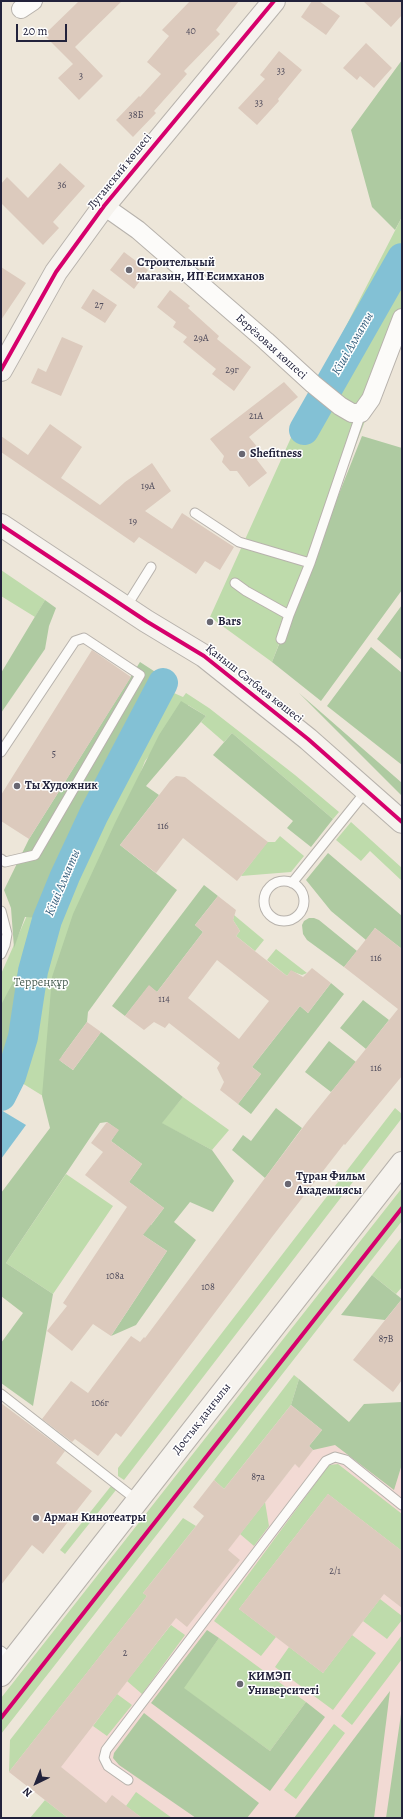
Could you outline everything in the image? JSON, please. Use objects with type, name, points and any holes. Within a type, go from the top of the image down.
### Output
[{"type":"street","name":"Луганский көшесі","points":[[2,364],[56,272],[104,206],[274,1]]},
{"type":"street","name":"Берёзовая көшесі","points":[[104,206],[148,239],[340,406],[352,413],[361,413]]},
{"type":"street","points":[[361,413],[371,399],[402,318]]},
{"type":"street","name":"Қаныш Сәтбаев көшесі","points":[[1,525],[146,621],[199,662],[256,697],[308,739],[402,822]]},
{"type":"street","name":"Достық даңғылы","points":[[5,1662],[138,1501],[402,1163]]},
{"type":"lane","points":[[281,639],[310,563],[361,413]]},
{"type":"lane","points":[[195,513],[239,542],[310,563]]},
{"type":"lane","points":[[126,608],[151,567]]},
{"type":"lane","points":[[235,583],[246,591],[289,615]]},
{"type":"lane","points":[[1,752],[75,640],[84,638],[140,675],[35,855],[5,862],[1,859]]},
{"type":"lane","points":[[292,883],[367,790]]},
{"type":"lane","points":[[284,881],[292,883],[301,890],[303,896],[302,910],[298,915],[286,921],[272,917],[268,913],[264,901],[267,889],[278,882],[284,881]]},
{"type":"lane","points":[[1,911],[7,934],[6,946],[1,954]]},
{"type":"lane","points":[[1,1394],[138,1501]]},
{"type":"lane","points":[[128,1780],[108,1766],[104,1758],[106,1750],[326,1462],[335,1457],[346,1460],[402,1505]]},
{"type":"shaded area","name":"КИМЭП Университеті","points":[[402,1437],[402,1818],[68,1818],[9,1772],[143,1593],[196,1526],[227,1550],[295,1464],[299,1467],[313,1450],[309,1446]]},
{"type":"green space","points":[[402,60],[402,217],[395,230],[372,207],[351,130]]},
{"type":"green space","points":[[402,217],[402,310],[369,377],[365,421],[272,662],[210,617],[308,400]]},
{"type":"green space","points":[[362,436],[402,448],[402,590],[321,701],[272,662]]},
{"type":"green space","points":[[1,570],[45,600],[35,617],[1,596]]},
{"type":"green space","points":[[45,600],[56,608],[49,626],[45,649],[1,713],[1,673]]},
{"type":"green space","points":[[402,605],[402,660],[377,639]]},
{"type":"green space","points":[[371,647],[402,673],[402,765],[327,706]]},
{"type":"green space","points":[[140,662],[160,675],[83,823],[41,918],[25,917],[14,948],[11,908],[4,890],[29,839]]},
{"type":"green space","name":"Терреңқұр","points":[[149,682],[183,697],[186,693],[209,708],[295,775],[339,812],[333,819],[232,733],[224,742],[201,722],[206,716],[188,705],[145,761],[118,832],[51,1101],[1,1070],[1,974],[49,866]]},
{"type":"green space","points":[[299,693],[402,783],[402,796]]},
{"type":"green space","points":[[181,701],[206,716],[146,786],[159,795],[120,845],[177,890],[88,1012],[87,1022],[59,1060],[73,1070],[101,1032],[183,1097],[162,1123],[212,1150],[234,1181],[213,1212],[190,1202],[174,1222],[196,1240],[136,1325],[111,1336],[167,1251],[128,1225],[136,1214],[151,1225],[164,1208],[129,1182],[142,1164],[111,1141],[118,1130],[107,1122],[100,1123],[6,1263],[53,1294],[33,1406],[1,1383],[1,1343],[23,1313],[1,1296],[1,1193],[50,1128],[42,1096],[52,977],[73,914],[115,823],[159,735]]},
{"type":"green space","points":[[232,733],[333,819],[311,847],[287,828],[293,821],[213,755]]},
{"type":"green space","points":[[351,822],[402,868],[402,881],[370,851],[361,861],[336,840]]},
{"type":"green space","points":[[280,836],[304,856],[291,872],[241,876],[267,842],[275,842]]},
{"type":"green space","points":[[328,853],[402,916],[402,949],[375,928],[366,940],[331,911],[306,880]]},
{"type":"green space","points":[[204,885],[218,896],[195,925],[203,932],[157,992],[149,986],[125,1016],[112,1006]]},
{"type":"green space","points":[[234,915],[264,940],[255,951],[236,936],[240,931],[233,920]]},
{"type":"green space","points":[[309,918],[319,920],[357,951],[344,967],[307,940],[303,934],[302,925],[304,921]]},
{"type":"green space","points":[[35,941],[16,1036],[2,1072],[1,1005]]},
{"type":"green space","points":[[276,949],[307,973],[302,975],[291,971],[287,976],[267,960]]},
{"type":"green space","points":[[331,983],[344,994],[251,1114],[238,1104],[261,1074],[252,1067],[300,1006],[308,1013]]},
{"type":"green space","points":[[363,1000],[389,1020],[366,1049],[340,1028]]},
{"type":"green space","points":[[329,1041],[356,1062],[331,1092],[305,1072]]},
{"type":"green space","points":[[183,1097],[229,1130],[212,1150],[161,1123]]},
{"type":"green space","points":[[276,1108],[302,1128],[265,1178],[232,1150],[243,1135],[251,1141]]},
{"type":"green space","points":[[395,1108],[402,1114],[402,1118],[124,1480],[118,1476],[118,1468]]},
{"type":"green space","points":[[66,1174],[113,1206],[53,1294],[6,1263]]},
{"type":"green space","points":[[402,1188],[402,1221],[1,1734],[1,1698]]},
{"type":"green space","points":[[402,1237],[402,1287],[396,1294],[372,1275]]},
{"type":"green space","points":[[372,1275],[402,1299],[385,1320],[341,1315]]},
{"type":"green space","points":[[294,1375],[299,1379],[291,1405],[224,1489],[214,1480]]},
{"type":"green space","points":[[299,1379],[349,1422],[364,1404],[402,1402],[402,1464],[394,1490],[335,1445],[313,1450],[309,1446],[322,1430],[291,1405]]},
{"type":"green space","points":[[338,1464],[402,1514],[402,1551],[328,1494],[239,1609],[276,1637],[261,1656],[214,1621],[329,1465]]},
{"type":"green space","points":[[111,1486],[116,1490],[65,1554],[60,1550]]},
{"type":"green space","points":[[265,1502],[269,1526],[254,1546],[240,1534]]},
{"type":"green space","points":[[183,1518],[196,1526],[143,1593],[147,1596],[9,1772],[10,1740]]},
{"type":"green space","points":[[380,1599],[402,1616],[402,1620],[387,1639],[363,1621]]},
{"type":"green space","points":[[171,1625],[185,1635],[142,1694],[127,1681]]},
{"type":"green space","points":[[207,1630],[219,1638],[184,1688],[270,1751],[306,1702],[325,1717],[270,1791],[151,1703]]},
{"type":"green space","points":[[352,1635],[376,1653],[333,1710],[275,1667],[289,1647],[323,1673]]},
{"type":"green space","points":[[402,1635],[402,1659],[352,1725],[341,1716]]},
{"type":"green space","points":[[219,1638],[306,1702],[270,1751],[183,1688]]},
{"type":"green space","points":[[390,1691],[374,1818],[294,1818]]},
{"type":"green space","points":[[117,1694],[132,1705],[107,1736],[93,1726]]},
{"type":"green space","points":[[402,1707],[402,1818],[386,1818]]},
{"type":"green space","points":[[144,1713],[259,1803],[247,1818],[196,1818],[119,1765],[113,1758],[114,1753]]},
{"type":"green space","points":[[334,1724],[345,1733],[296,1799],[284,1790]]},
{"type":"green space","points":[[136,1792],[172,1818],[142,1818],[126,1806]]},
{"type":"green space","points":[[45,1800],[68,1818],[30,1818]]},
{"type":"water","points":[[1,1110],[26,1125],[1,1159]]},
{"type":"building","points":[[79,1],[122,1],[75,47],[103,76],[79,100],[58,78],[73,64],[44,35]]},
{"type":"building","points":[[190,1],[239,1],[216,30],[220,34],[184,71],[187,74],[154,111],[156,113],[133,137],[116,120],[161,74],[147,62],[169,36],[162,30]]},
{"type":"building","points":[[312,1],[319,1],[340,16],[326,35],[301,17]]},
{"type":"building","points":[[363,1],[402,1],[402,15],[391,27]]},
{"type":"building","points":[[366,43],[392,68],[374,88],[360,76],[357,80],[343,68]]},
{"type":"building","points":[[279,51],[302,70],[278,99],[279,101],[257,125],[238,108],[265,79],[260,75]]},
{"type":"building","points":[[60,163],[85,186],[53,222],[59,228],[43,245],[1,203],[1,184],[7,177],[28,198]]},
{"type":"building","name":"Строительный магазин, ИП Есимханов","points":[[124,252],[148,270],[134,289],[110,270]]},
{"type":"building","points":[[1,267],[26,283],[1,320]]},
{"type":"building","points":[[93,289],[117,305],[105,323],[81,308]]},
{"type":"building","points":[[170,290],[190,306],[188,308],[219,336],[217,339],[251,367],[234,391],[212,374],[216,369],[183,342],[187,337],[173,327],[176,322],[157,307]]},
{"type":"building","points":[[62,337],[83,346],[61,396],[31,383],[38,368],[46,372]]},
{"type":"building","points":[[284,382],[298,397],[249,437],[259,449],[257,460],[267,473],[249,487],[237,471],[230,471],[222,462],[224,456],[210,439]]},
{"type":"building","points":[[50,424],[82,447],[61,478],[100,505],[125,482],[152,463],[171,491],[145,511],[172,529],[182,513],[234,547],[220,570],[205,561],[196,574],[139,537],[134,543],[1,452],[1,436],[28,455]]},
{"type":"building","points":[[92,650],[131,677],[29,839],[1,821],[1,795]]},
{"type":"building","points":[[176,776],[185,777],[268,842],[237,881],[183,838],[156,873],[120,845],[170,781]]},
{"type":"building","points":[[218,896],[236,910],[233,920],[240,931],[236,936],[261,956],[287,976],[291,970],[303,977],[312,968],[331,983],[308,1013],[300,1006],[252,1067],[261,1074],[238,1104],[220,1090],[224,1082],[217,1068],[220,1063],[169,1023],[165,1028],[154,1022],[144,1030],[125,1016],[149,985],[157,992],[203,932],[195,925]],"holes":[[[217,960],[269,1001],[239,1039],[188,998]]]},
{"type":"building","points":[[375,928],[402,949],[402,1076],[345,1145],[344,1144],[121,1437],[116,1433],[98,1456],[75,1439],[72,1442],[42,1419],[71,1381],[88,1393],[131,1336],[140,1342],[144,1337],[145,1338],[307,1122],[398,1009],[344,967]]},
{"type":"building","points":[[87,1022],[101,1032],[73,1070],[59,1060]]},
{"type":"building","points":[[107,1122],[119,1130],[111,1141],[142,1164],[129,1182],[164,1208],[143,1235],[167,1251],[111,1336],[93,1324],[72,1351],[47,1331],[67,1306],[63,1303],[127,1207],[85,1175],[103,1152],[91,1143]]},
{"type":"building","points":[[402,1299],[402,1380],[393,1392],[353,1360]]},
{"type":"building","name":"Арман Кинотеатры","points":[[1,1403],[65,1451],[56,1463],[92,1491],[43,1554],[32,1545],[1,1585]]},
{"type":"building","points":[[291,1405],[322,1430],[309,1446],[313,1450],[299,1468],[295,1464],[228,1550],[240,1560],[187,1627],[176,1618],[61,1767],[106,1803],[112,1795],[142,1818],[68,1818],[9,1772],[147,1596],[143,1593],[204,1516],[193,1507],[214,1480],[224,1489]]},
{"type":"building","points":[[328,1494],[402,1551],[402,1608],[384,1594],[323,1673],[239,1609]]},
{"type":"waterway","name":"Кіші Алматы","points":[[304,430],[402,258]]},
{"type":"waterway","name":"Кіші Алматы","points":[[1,1096],[11,1076],[23,1037],[33,971],[47,920],[65,876],[94,814],[163,683]]},
{"type":"cycle path","points":[[1,370],[56,272],[104,206],[274,1]]},
{"type":"cycle path","points":[[1,525],[146,621],[204,656],[308,739],[402,822]]},
{"type":"cycle path","points":[[1,1718],[402,1208]]},
{"type":"place","name":"Строительный магазин, ИП Есимханов","points":[[129,270]]},
{"type":"place","name":"Shefitness","points":[[242,454]]},
{"type":"place","name":"Bars","points":[[210,622]]},
{"type":"place","name":"Ты Художник","points":[[17,786]]},
{"type":"place","name":"Тұран Фильм Академиясы","points":[[288,1184]]},
{"type":"place","name":"Арман Кинотеатры","points":[[36,1518]]},
{"type":"place","name":"КИМЭП Университеті","points":[[240,1684]]}]
